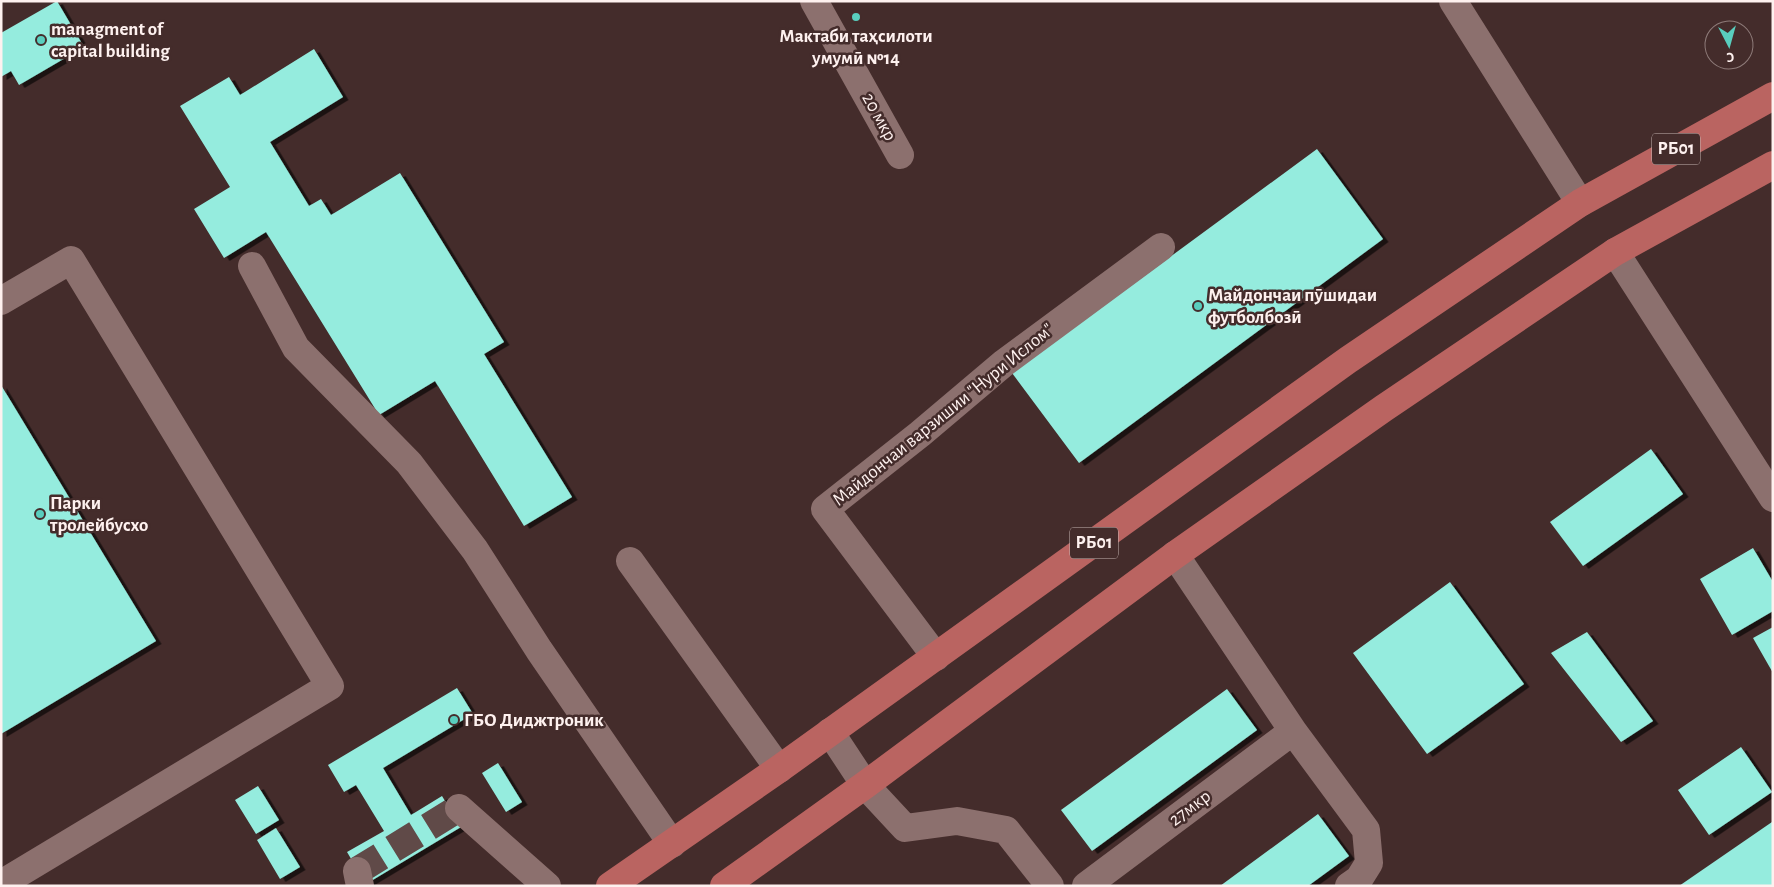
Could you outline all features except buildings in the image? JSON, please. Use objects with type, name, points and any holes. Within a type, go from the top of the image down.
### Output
[{"type":"highway","name":"РБ01","points":[[610,886],[779,769],[1348,360],[1580,203],[1773,96]]},
{"type":"highway","points":[[724,886],[865,785],[1175,555],[1384,408],[1615,252],[1773,164]]},
{"type":"street","name":"20 мкр","points":[[814,1],[900,155]]},
{"type":"street","points":[[1452,1],[1580,203]]},
{"type":"street","name":"Майдончаи варзишии \"Нури Ислом\"","points":[[936,657],[825,509],[920,434],[1004,363],[1161,247]]},
{"type":"street","points":[[1615,252],[1773,498]]},
{"type":"street","points":[[1,301],[71,260],[330,686],[1,884]]},
{"type":"street","points":[[252,266],[296,348],[409,463],[475,550],[539,650],[672,844]]},
{"type":"street","points":[[1175,555],[1294,731],[1366,830],[1369,862],[1359,879],[1349,886]]},
{"type":"street","points":[[630,561],[779,769]]},
{"type":"street","name":"27мкр","points":[[1086,886],[1294,731]]},
{"type":"street","points":[[830,732],[865,785],[905,828],[957,821],[1006,830],[1050,886]]},
{"type":"street","points":[[459,808],[547,886]]},
{"type":"tunnel","points":[[357,871],[459,808]]},
{"type":"place","name":"Мактаби таҳсилоти умумӣ №14","points":[[856,17]]},
{"type":"place","name":"managment of capital building","points":[[41,40]]},
{"type":"place","name":"Майдончаи пӯшидаи футболбозӣ","points":[[1198,306]]},
{"type":"place","name":"Парки тролейбусхо","points":[[40,514]]},
{"type":"place","name":"ГБО Диджтроник","points":[[454,720]]}]
